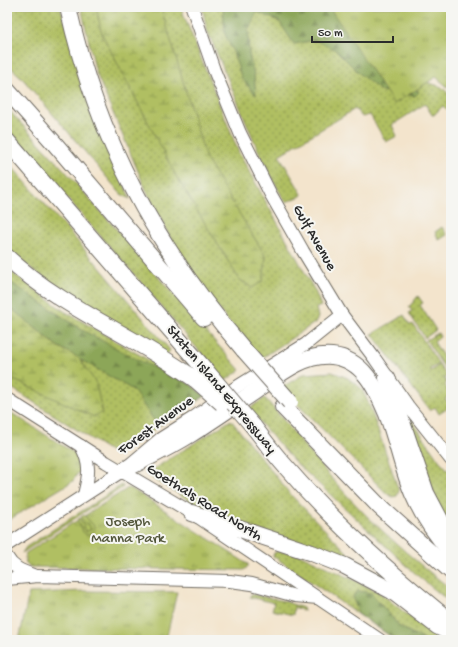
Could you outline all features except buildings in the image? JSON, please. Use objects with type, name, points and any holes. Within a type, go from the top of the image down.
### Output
[{"type":"highway","points":[[68,7],[80,56],[94,100],[108,136],[134,192],[152,225],[181,269],[241,352]]},
{"type":"highway","points":[[7,90],[287,404],[326,451],[379,506],[451,570]]},
{"type":"highway","name":"Staten Island Expressway","points":[[7,141],[222,402],[250,428],[325,509],[360,543],[398,579],[451,622]]},
{"type":"highway","points":[[7,257],[21,270],[50,291],[169,361],[202,376]]},
{"type":"highway","points":[[122,471],[166,449],[193,433],[279,375],[298,364],[316,357],[325,356],[341,358],[363,370],[373,384],[389,419],[413,493],[435,531],[451,552]]},
{"type":"highway","points":[[387,378],[426,493],[451,536]]},
{"type":"highway","points":[[192,513],[312,553],[345,566],[392,591],[438,626],[451,633]]},
{"type":"street","name":"Gulf Avenue","points":[[192,7],[214,70],[240,133],[270,193],[302,251],[342,315],[375,359],[387,378],[451,460]]},
{"type":"street","name":"Forest Avenue","points":[[7,544],[122,471],[160,440],[235,388],[306,344],[342,315]]},
{"type":"street","name":"Goethals Road North","points":[[7,400],[192,513],[320,598],[380,640]]},
{"type":"street","points":[[81,446],[86,455],[89,470],[84,495]]},
{"type":"street","points":[[7,557],[12,564],[20,570],[38,576]]},
{"type":"street","points":[[7,579],[38,576],[230,580],[262,586],[295,596],[320,598]]},
{"type":"green space","points":[[7,7],[60,7],[130,199],[121,194],[21,77],[7,64]]},
{"type":"green space","points":[[81,7],[182,7],[183,13],[239,153],[315,291],[321,306],[316,308],[318,317],[316,322],[259,360],[185,267],[146,190],[96,73]]},
{"type":"green space","points":[[96,7],[161,7],[206,159],[266,257],[263,281],[252,288],[239,279],[176,176],[102,34]]},
{"type":"green space","points":[[202,7],[365,7],[413,78],[442,87],[451,96],[451,114],[443,106],[434,115],[432,115],[425,104],[392,125],[397,136],[386,142],[370,115],[362,117],[355,109],[279,155],[302,194],[301,196],[286,202],[261,157],[207,30]]},
{"type":"green space","points":[[223,7],[355,7],[400,79],[419,92],[415,96],[381,91],[361,75],[336,50],[315,40],[294,44],[279,21],[257,12],[248,30],[249,55],[254,75],[256,95],[242,79],[232,49],[225,34]]},
{"type":"green space","points":[[329,7],[451,7],[451,90],[436,77],[394,104]]},
{"type":"green space","points":[[7,108],[67,173],[240,370],[225,381],[132,272],[7,130]]},
{"type":"green space","points":[[7,161],[170,350],[167,355],[69,297],[7,250]]},
{"type":"green space","points":[[442,227],[447,235],[439,240],[435,232]]},
{"type":"green space","points":[[7,269],[64,311],[190,384],[205,396],[128,447],[113,453],[7,385]]},
{"type":"green space","points":[[7,280],[82,330],[142,362],[190,384],[205,396],[158,426],[133,390],[57,346],[7,305]]},
{"type":"green space","points":[[418,296],[423,303],[420,305],[436,330],[425,338],[409,313],[412,311],[409,307]]},
{"type":"green space","points":[[7,305],[57,346],[79,358],[96,383],[102,412],[94,417],[14,380],[7,375]]},
{"type":"green space","points":[[404,315],[410,325],[413,324],[439,364],[430,369],[431,371],[439,365],[447,376],[444,378],[447,383],[445,385],[451,395],[445,399],[451,406],[439,414],[435,407],[430,411],[372,334]]},
{"type":"green space","points":[[438,333],[440,337],[434,342],[446,361],[444,363],[446,368],[449,366],[451,369],[451,374],[449,375],[426,340]]},
{"type":"green space","points":[[332,372],[348,378],[362,389],[370,407],[399,491],[397,496],[393,497],[387,494],[293,400],[282,387],[304,374]]},
{"type":"green space","points":[[265,398],[349,498],[405,552],[451,589],[451,603],[418,576],[294,461],[248,409]]},
{"type":"green space","points":[[7,410],[82,458],[84,470],[77,474],[73,481],[7,521]]},
{"type":"green space","points":[[406,412],[439,460],[451,473],[451,529],[439,509]]},
{"type":"green space","points":[[231,420],[290,494],[347,552],[353,563],[227,519],[187,499],[152,478],[152,470]]},
{"type":"green space","points":[[122,485],[123,487],[22,553],[26,547]]},
{"type":"green space","name":"Joseph Manna Park","points":[[128,488],[132,489],[248,564],[248,567],[244,570],[30,567],[26,564],[26,553]]},
{"type":"green space","points":[[84,515],[94,526],[94,531],[88,534],[83,532],[77,520],[79,518],[86,532],[91,529],[88,523],[86,524],[81,517]]},
{"type":"green space","points":[[279,551],[301,555],[379,592],[439,640],[396,640],[273,556],[274,553]]},
{"type":"green space","points":[[85,591],[177,592],[166,640],[19,640],[29,593]]},
{"type":"green space","points":[[358,591],[371,593],[400,627],[425,640],[396,640],[358,614],[353,596]]},
{"type":"green space","points":[[251,594],[284,601],[303,608],[304,611],[294,607],[293,615],[272,610],[274,603],[250,597]]}]
